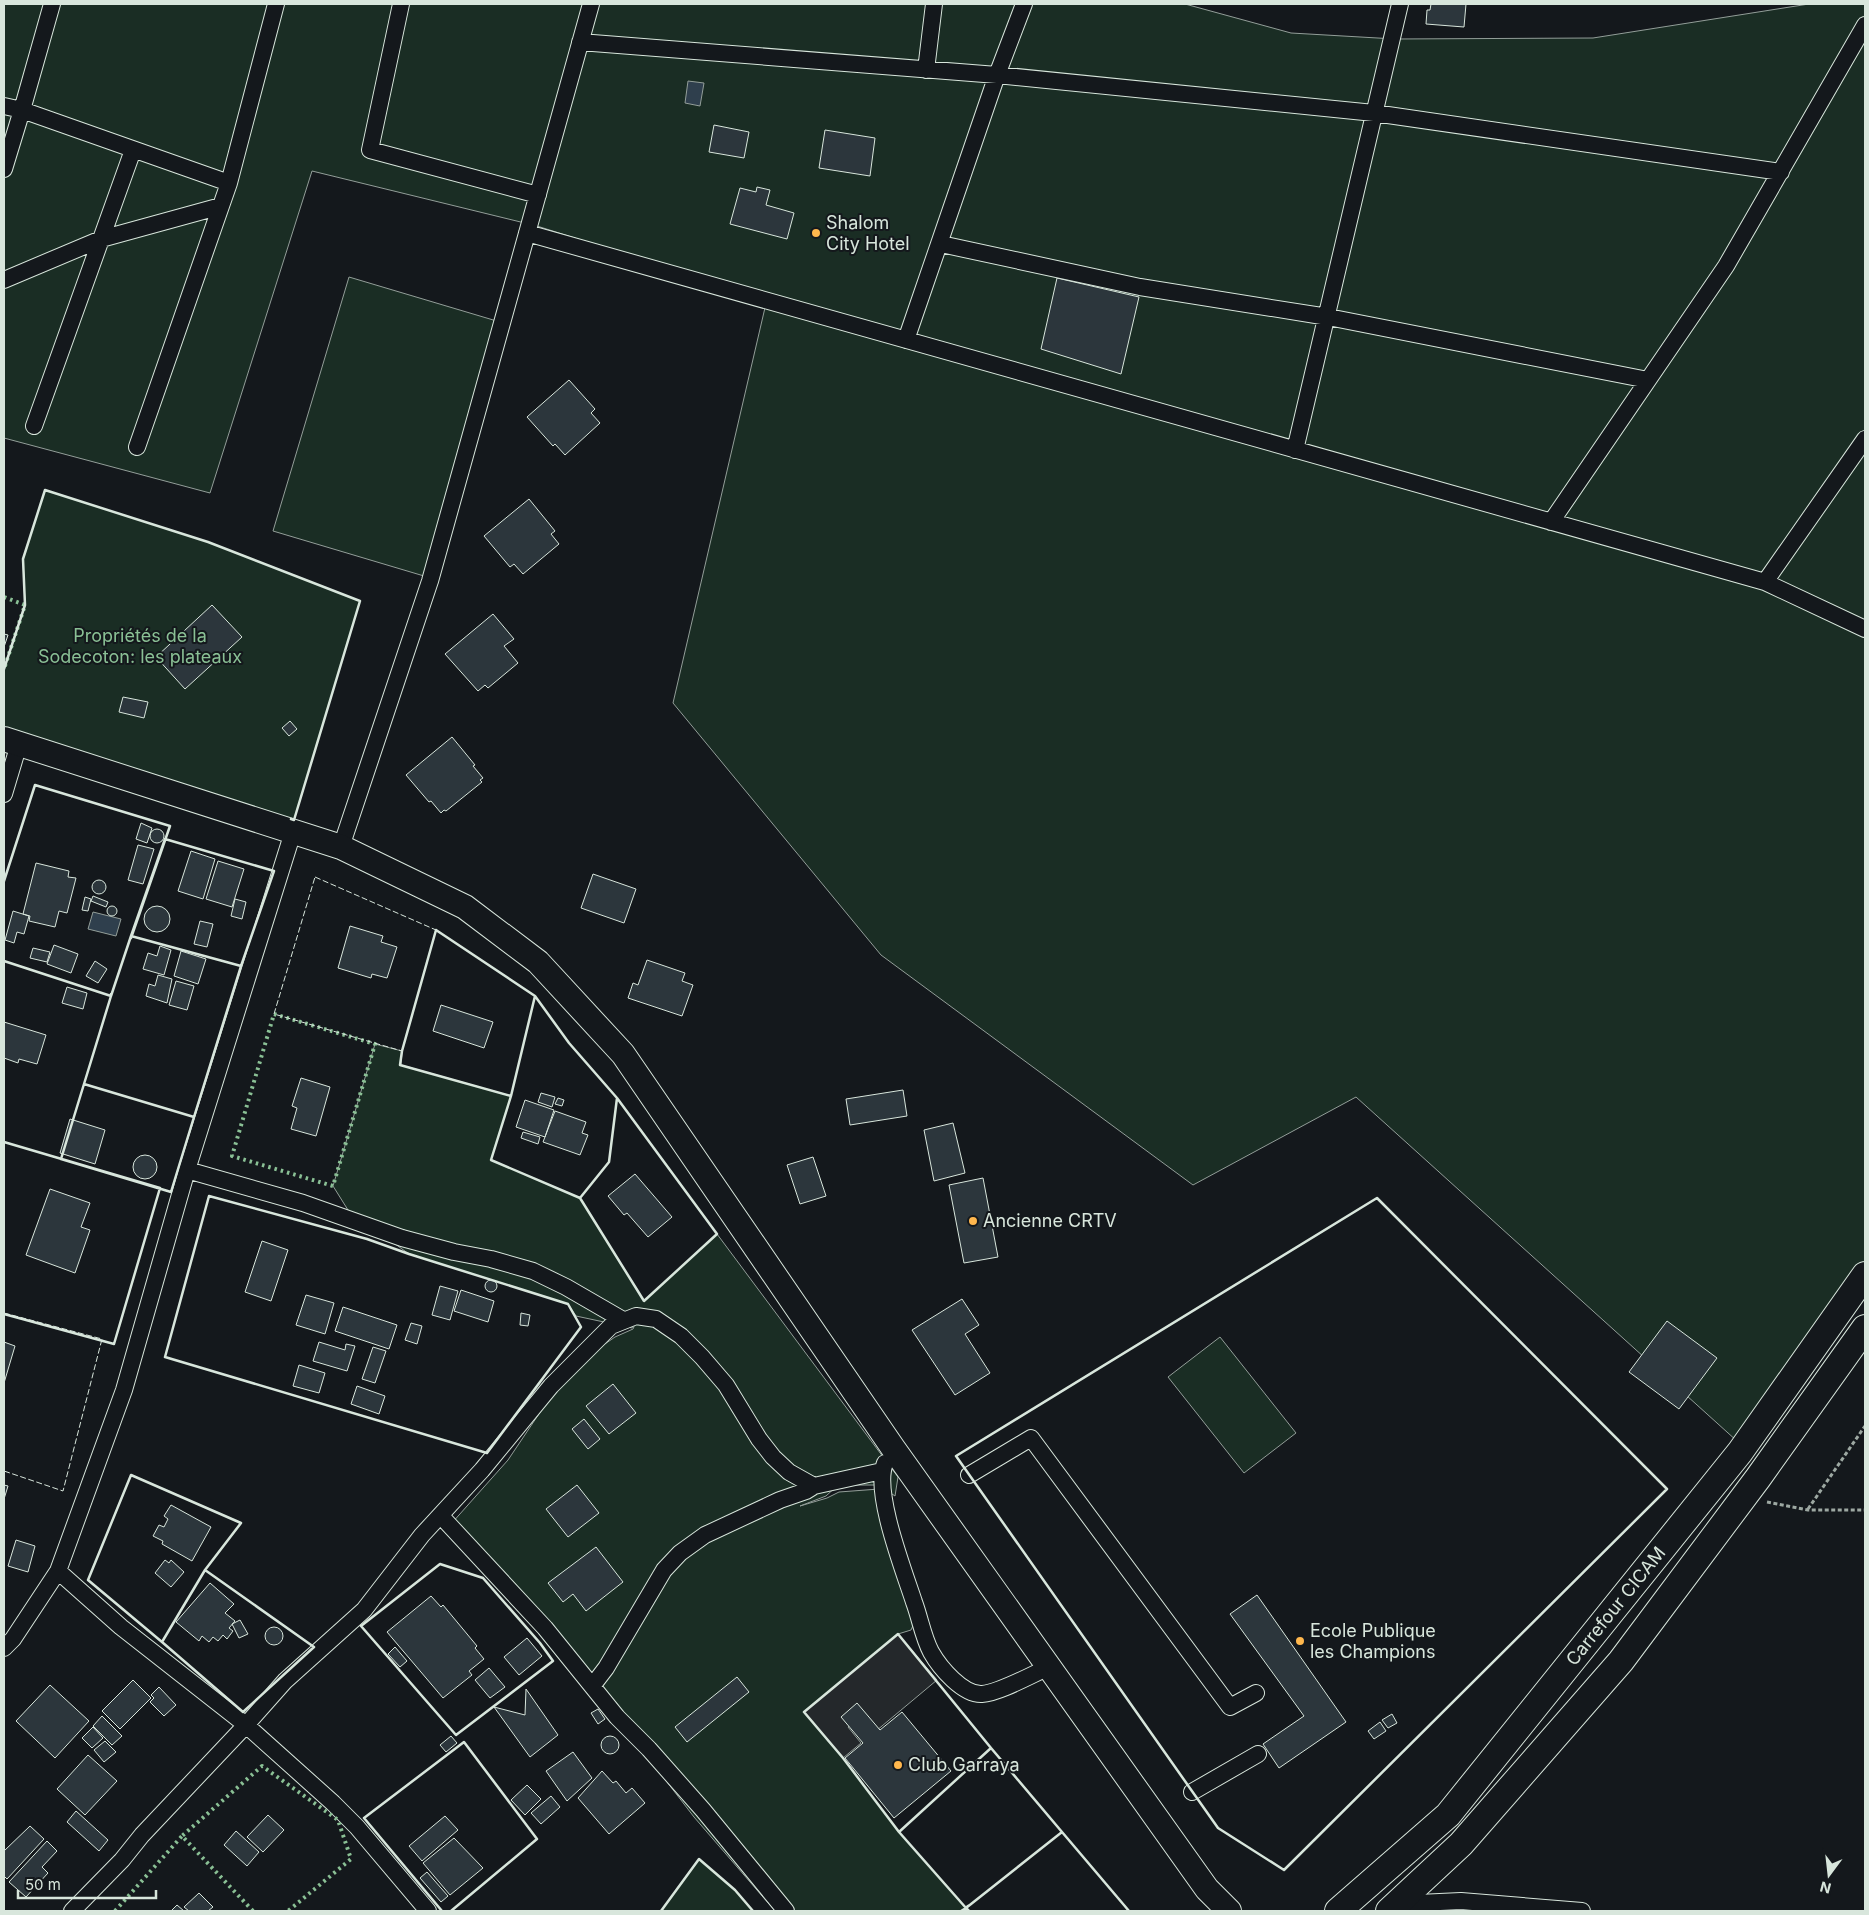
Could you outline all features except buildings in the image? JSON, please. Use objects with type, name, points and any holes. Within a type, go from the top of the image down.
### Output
[{"type":"main road","name":"Carrefour CICAM","points":[[1338,1911],[1448,1815],[1740,1452],[1865,1276]]},
{"type":"main road","points":[[1393,1908],[1461,1844],[1621,1661],[1744,1498],[1865,1328]]},
{"type":"street","points":[[4,168],[52,4]]},
{"type":"street","points":[[137,448],[229,183],[276,4]]},
{"type":"street","points":[[401,4],[370,150],[538,195]]},
{"type":"street","points":[[341,847],[430,581],[591,4]]},
{"type":"street","points":[[926,70],[934,4]]},
{"type":"street","points":[[906,340],[941,244],[997,75],[1024,4]]},
{"type":"street","points":[[1295,450],[1328,317],[1400,4]]},
{"type":"street","points":[[1551,522],[1726,266],[1865,25]]},
{"type":"street","points":[[580,42],[997,75],[1374,113],[1780,172]]},
{"type":"street","points":[[4,106],[22,110],[229,183]]},
{"type":"street","points":[[34,426],[133,150]]},
{"type":"street","points":[[4,280],[101,239],[221,206]]},
{"type":"street","points":[[527,233],[1765,582],[1865,629]]},
{"type":"street","points":[[941,244],[1140,287],[1328,317],[1648,380]]},
{"type":"street","points":[[1765,582],[1865,439]]},
{"type":"street","points":[[4,794],[11,742],[341,847],[465,907],[538,962],[623,1054],[893,1448],[1049,1667],[1210,1900],[1229,1911]]},
{"type":"street","points":[[4,1648],[58,1571],[124,1390],[187,1170],[293,832]]},
{"type":"street","points":[[187,1170],[302,1203],[402,1238],[454,1252],[491,1258],[533,1271],[566,1287],[623,1320]]},
{"type":"street","points":[[72,1911],[122,1860],[142,1835],[285,1681],[364,1610],[422,1535],[441,1516],[564,1372],[611,1326],[636,1316],[656,1320],[681,1336],[726,1385],[759,1439],[774,1457],[789,1472],[814,1486]]},
{"type":"street","points":[[969,1475],[1031,1438],[1230,1707],[1256,1693]]},
{"type":"street","points":[[893,1448],[882,1471],[886,1510],[898,1556],[931,1652],[949,1677],[965,1688],[982,1694],[1008,1686],[1049,1667]]},
{"type":"street","points":[[593,1685],[606,1668],[664,1570],[680,1553],[705,1535],[780,1500],[806,1492],[814,1486],[882,1471]]},
{"type":"street","points":[[441,1516],[545,1628],[617,1717],[650,1749],[786,1911]]},
{"type":"street","points":[[58,1571],[121,1627],[246,1725],[357,1827],[428,1911]]},
{"type":"street","points":[[1192,1792],[1258,1754]]},
{"type":"street","points":[[1393,1908],[1461,1901],[1582,1911]]},
{"type":"path","points":[[1808,1510],[1865,1426]]},
{"type":"path","points":[[1744,1498],[1808,1510],[1865,1510]]},
{"type":"green space","points":[[4,4],[1185,4],[1291,33],[1395,39],[1593,38],[1809,4],[1865,4],[1865,1288],[1748,1451],[1356,1097],[1193,1185],[881,955],[673,703],[767,299],[537,226],[312,171],[210,493],[4,438]]},
{"type":"green space","points":[[349,277],[500,322],[424,576],[273,531]]},
{"type":"green space","name":"Propriétés de la Sodecoton: les plateaux","points":[[45,490],[208,542],[360,601],[294,820],[4,729],[4,669],[25,605],[23,559]]},
{"type":"green space","points":[[375,1044],[402,1051],[401,1065],[511,1096],[491,1160],[580,1198],[644,1301],[717,1234],[898,1477],[895,1496],[879,1485],[838,1485],[826,1496],[800,1506],[827,1498],[839,1492],[879,1489],[916,1619],[911,1630],[898,1634],[804,1712],[843,1758],[899,1832],[966,1908],[961,1911],[775,1911],[694,1817],[617,1717],[451,1524],[508,1460],[555,1390],[602,1346],[615,1337],[633,1329],[638,1317],[632,1328],[576,1316],[568,1304],[409,1254],[348,1210],[333,1186]]},
{"type":"green space","points":[[1220,1337],[1296,1433],[1244,1473],[1168,1377]]},
{"type":"green space","points":[[699,1859],[735,1890],[753,1911],[661,1911]]},
{"type":"shaded area","points":[[898,1634],[937,1680],[876,1731],[862,1715],[848,1727],[861,1743],[843,1758],[804,1712]]},
{"type":"water","points":[[688,81],[704,83],[700,106],[685,103]]},
{"type":"water","points":[[93,912],[121,919],[116,936],[88,929]]},
{"type":"hedge","points":[[4,597],[25,605],[4,669]]},
{"type":"hedge","points":[[274,1014],[375,1044],[333,1186],[232,1156],[274,1014]]},
{"type":"hedge","points":[[253,1911],[182,1836],[262,1766],[338,1820],[351,1859],[288,1911]]},
{"type":"hedge","points":[[115,1911],[182,1836],[183,1838]]},
{"type":"fence","points":[[315,877],[436,930],[402,1051],[274,1014],[315,877]]},
{"type":"fence","points":[[4,961],[111,996],[72,1123]]},
{"type":"fence","points":[[4,1142],[61,1159],[63,1152]]},
{"type":"fence","points":[[4,1313],[102,1339],[63,1491],[4,1471]]},
{"type":"wall","points":[[4,669],[25,605],[23,559],[45,490],[208,542],[360,601],[294,820],[291,819]]},
{"type":"wall","points":[[4,881],[35,785],[170,826],[131,938]]},
{"type":"wall","points":[[165,839],[274,871],[241,966],[131,936],[165,839]]},
{"type":"wall","points":[[436,930],[535,996],[511,1096],[400,1065],[402,1051],[436,930]]},
{"type":"wall","points":[[131,936],[241,966],[194,1117],[84,1084],[131,936]]},
{"type":"wall","points":[[4,961],[111,996],[111,994]]},
{"type":"wall","points":[[535,996],[569,1043],[617,1098],[609,1162],[580,1198],[491,1160],[511,1096],[535,996]]},
{"type":"wall","points":[[84,1084],[194,1117],[171,1192],[61,1159],[84,1084]]},
{"type":"wall","points":[[617,1098],[717,1234],[644,1301],[580,1198],[609,1162],[617,1098]]},
{"type":"wall","points":[[4,1142],[160,1188],[114,1344],[4,1314]]},
{"type":"wall","points":[[209,1196],[367,1239],[568,1304],[581,1327],[487,1453],[165,1357],[209,1196]]},
{"type":"wall","points":[[1377,1198],[1667,1489],[1284,1870],[1218,1828],[956,1456],[1377,1198]]},
{"type":"wall","points":[[131,1475],[241,1523],[205,1570],[162,1642],[88,1580],[131,1475]]},
{"type":"wall","points":[[440,1564],[483,1578],[540,1643],[553,1661],[456,1735],[361,1626],[440,1564]]},
{"type":"wall","points":[[205,1570],[314,1647],[243,1712],[162,1642],[205,1570]]},
{"type":"wall","points":[[898,1634],[991,1748],[899,1832],[843,1758],[804,1712],[898,1634]]},
{"type":"wall","points":[[442,1911],[364,1818],[464,1742],[537,1839],[451,1911]]},
{"type":"wall","points":[[991,1748],[1062,1832],[966,1908],[899,1832],[991,1748]]},
{"type":"wall","points":[[1062,1832],[1129,1911]]},
{"type":"wall","points":[[661,1911],[699,1859],[735,1890],[753,1911]]},
{"type":"wall","points":[[961,1911],[966,1908],[969,1911],[966,1908],[968,1906]]},
{"type":"place","name":"Shalom City Hotel","points":[[816,233]]},
{"type":"place","name":"Ancienne CRTV","points":[[973,1221]]},
{"type":"place","name":"Ecole Publique les Champions","points":[[1300,1641]]},
{"type":"place","name":"Club Garraya","points":[[898,1765]]}]
